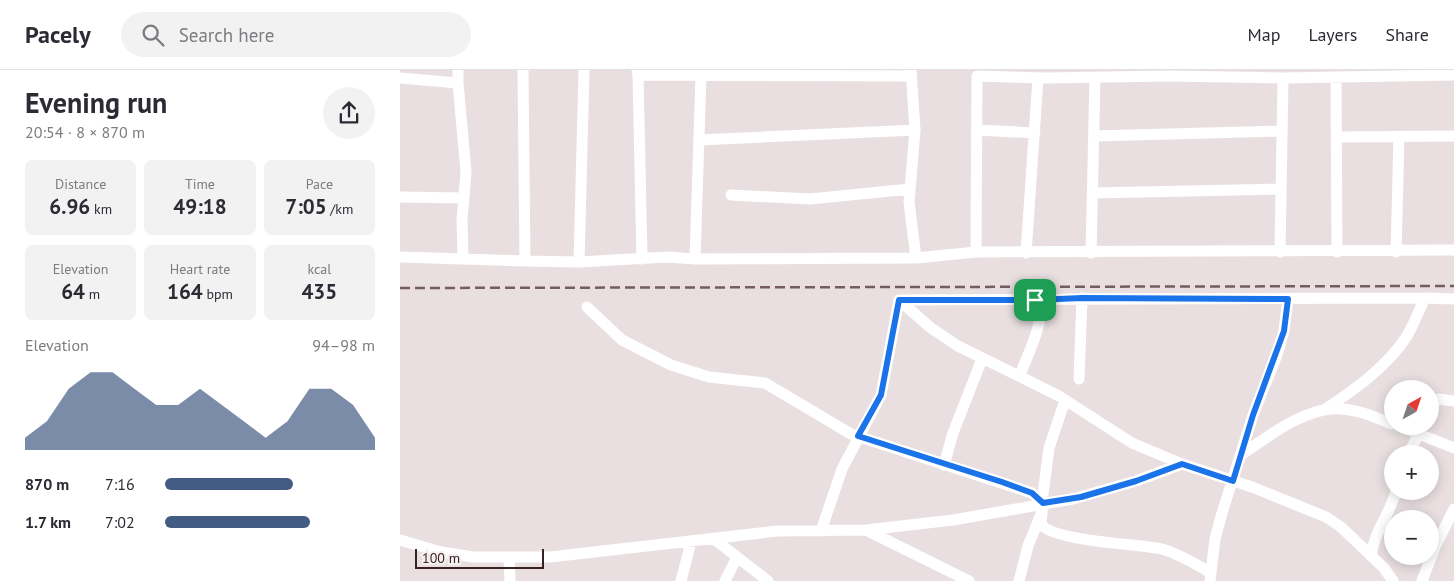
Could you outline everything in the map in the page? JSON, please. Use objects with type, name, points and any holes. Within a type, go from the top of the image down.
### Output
[{"type":"street","points":[[458,70],[466,172],[464,257]]},
{"type":"street","points":[[523,70],[525,261]]},
{"type":"street","points":[[579,262],[584,70]]},
{"type":"street","points":[[642,259],[638,73],[701,76],[911,73],[915,130],[909,202],[916,258]]},
{"type":"street","points":[[976,252],[977,73],[1038,78],[1095,78],[1127,73],[1181,73],[1283,78],[1397,73],[1454,75]]},
{"type":"street","points":[[695,259],[701,76]]},
{"type":"street","points":[[1336,77],[1337,252]]},
{"type":"street","points":[[400,78],[458,83]]},
{"type":"street","points":[[1026,253],[1038,78]]},
{"type":"street","points":[[1091,253],[1095,78]]},
{"type":"street","points":[[1280,252],[1283,78]]},
{"type":"street","points":[[699,140],[915,130]]},
{"type":"street","points":[[977,130],[1035,133]]},
{"type":"street","points":[[1094,136],[1282,132]]},
{"type":"street","points":[[1337,137],[1454,136]]},
{"type":"street","points":[[1396,252],[1399,137]]},
{"type":"street","points":[[1092,193],[1281,189]]},
{"type":"street","points":[[731,195],[810,199],[910,190]]},
{"type":"street","points":[[400,197],[464,198]]},
{"type":"street","points":[[400,257],[464,257],[579,262],[642,259],[916,258],[976,252],[1396,252],[1454,250]]},
{"type":"street","points":[[899,300],[1040,300],[1082,298],[1454,299]]},
{"type":"street","points":[[1079,378],[1082,298]]},
{"type":"street","points":[[1241,455],[1274,432],[1324,410],[1354,390],[1390,356],[1407,336],[1425,298]]},
{"type":"street","points":[[1211,577],[1215,539],[1253,415],[1284,331],[1288,299]]},
{"type":"street","points":[[899,300],[931,328],[982,359],[1020,375],[1065,400],[1125,440],[1182,464],[1233,481],[1326,517],[1341,527],[1393,581]]},
{"type":"street","points":[[821,531],[842,469],[881,395],[899,300]]},
{"type":"street","points":[[1020,375],[1037,328],[1041,309],[1040,300]]},
{"type":"street","points":[[587,307],[622,340],[670,365],[709,377],[770,385],[827,422],[858,436],[1026,491],[1042,506]]},
{"type":"street","points":[[944,465],[953,433],[982,359]]},
{"type":"street","points":[[1439,399],[1454,401]]},
{"type":"street","points":[[1065,400],[1049,448],[1041,524],[1047,530],[1082,539],[1161,549],[1193,562],[1211,577]]},
{"type":"street","points":[[1324,410],[1353,410],[1384,421]]},
{"type":"street","points":[[1430,435],[1454,448]]},
{"type":"street","points":[[400,540],[441,552],[473,557],[509,557],[592,554],[778,531],[866,530],[953,520],[1042,506],[1090,494],[1182,464]]},
{"type":"street","points":[[1371,556],[1373,542],[1382,520],[1392,506],[1394,500]]},
{"type":"street","points":[[1020,581],[1028,546],[1042,506]]},
{"type":"street","points":[[1422,581],[1435,546],[1454,509]]},
{"type":"street","points":[[866,530],[969,581]]},
{"type":"street","points":[[714,539],[768,581]]},
{"type":"street","points":[[681,581],[691,542]]},
{"type":"street","points":[[509,557],[509,581]]},
{"type":"street","points":[[725,581],[737,557]]},
{"type":"railway","points":[[400,288],[1454,286]]},
{"type":"route","points":[[1082,298],[1288,299],[1284,331],[1253,415],[1233,481],[1182,464],[1136,481],[1081,497],[1043,503],[1032,493],[1002,482],[858,436],[881,395],[899,300],[1035,300],[1082,298]]}]
